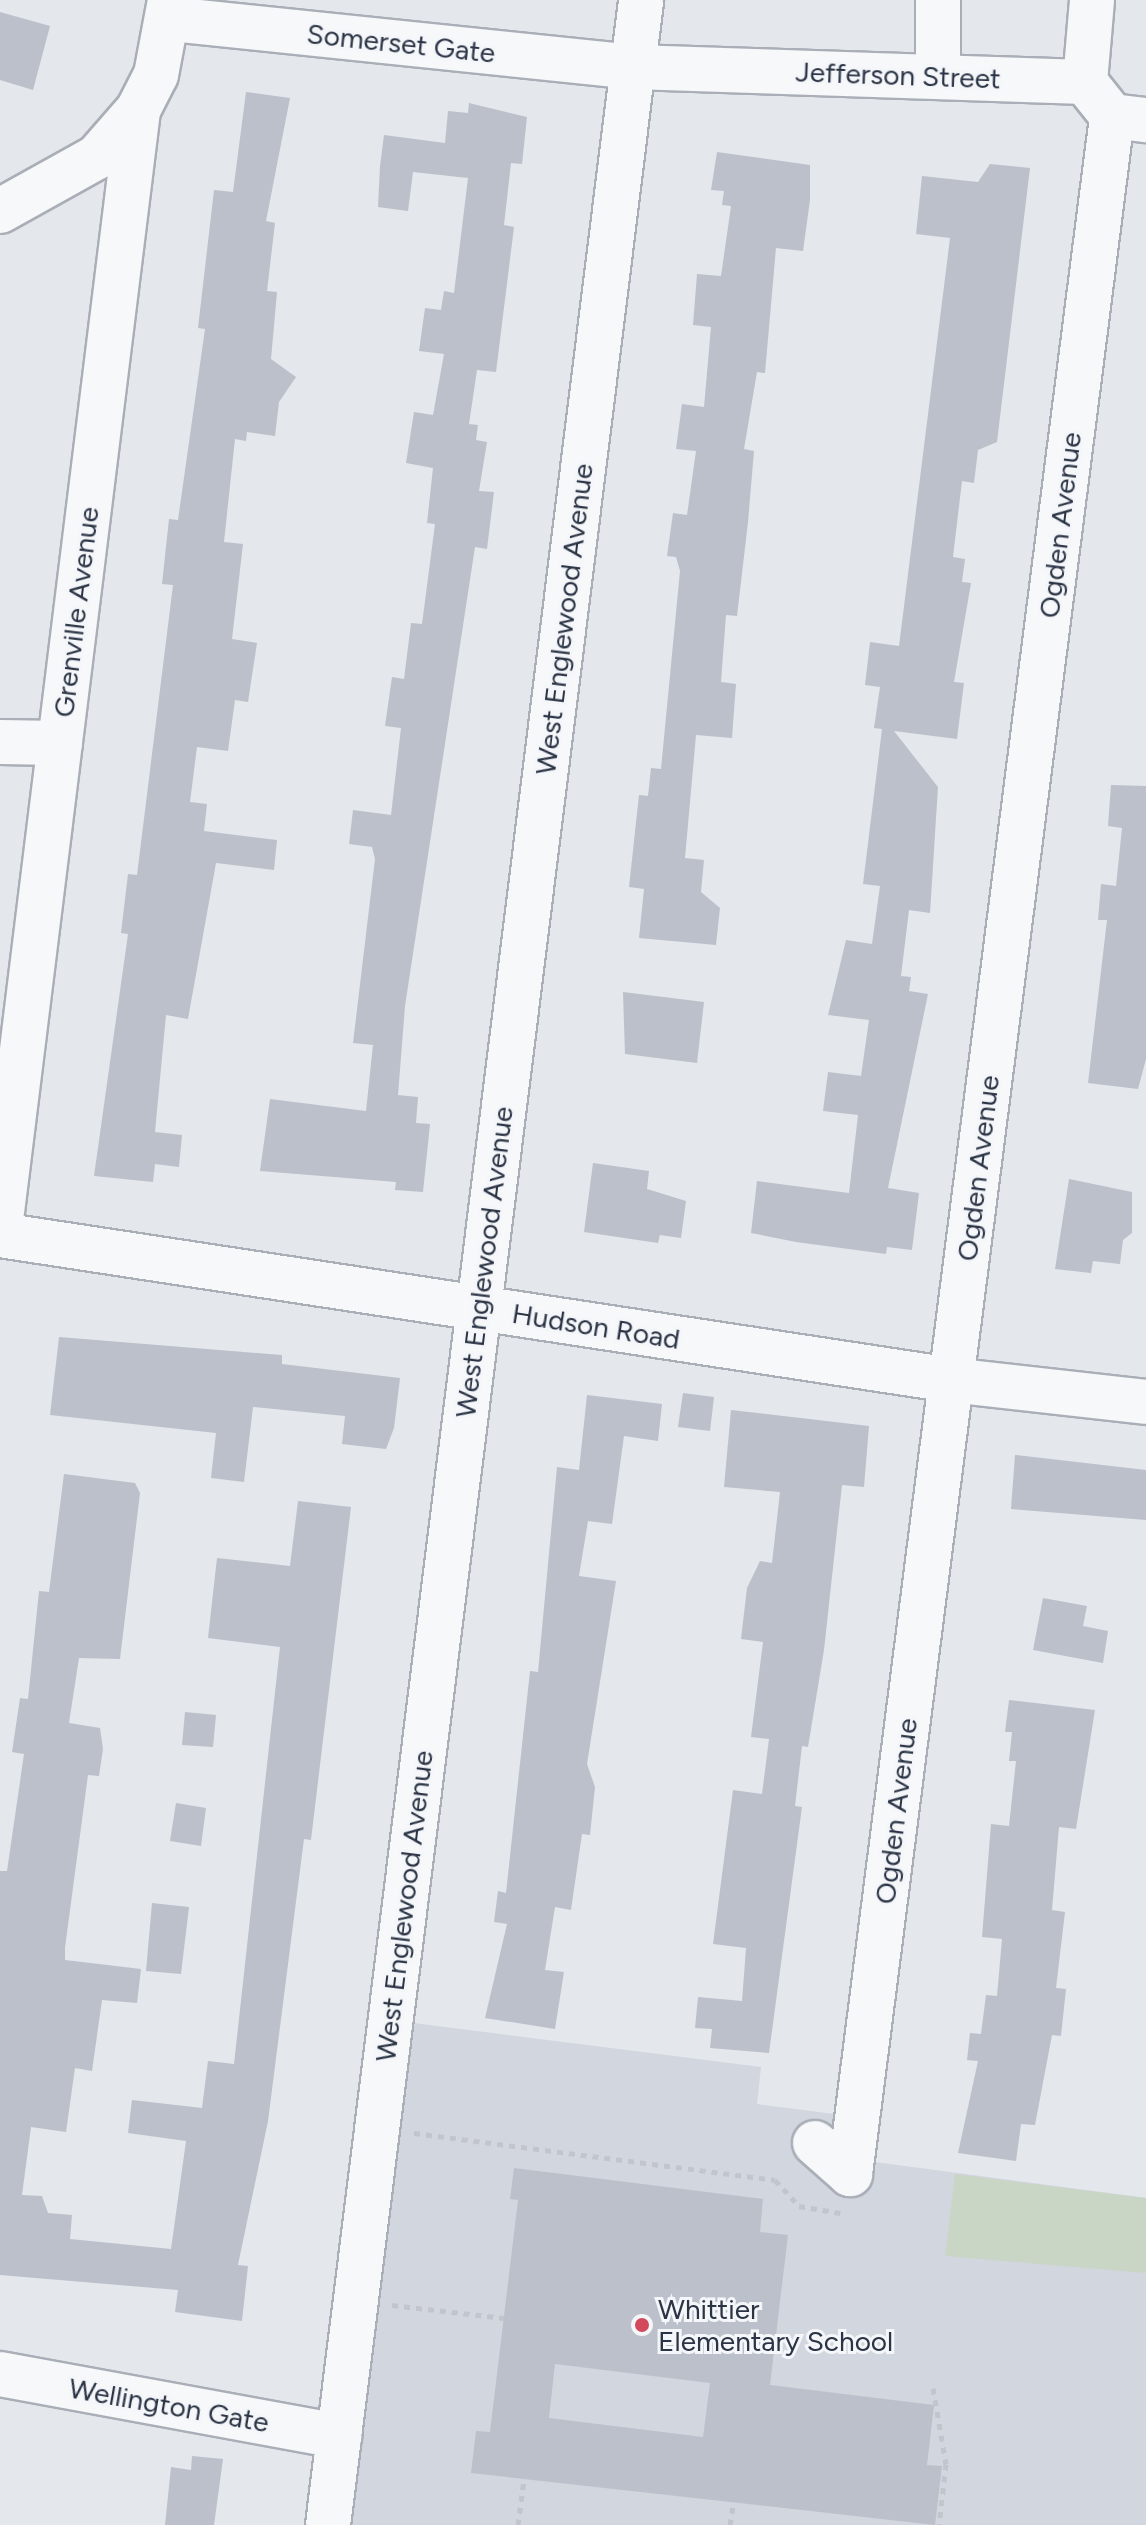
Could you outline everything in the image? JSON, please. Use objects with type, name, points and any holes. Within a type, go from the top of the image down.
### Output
[{"type":"street","name":"West Englewood Avenue","points":[[328,2525],[641,0]]},
{"type":"street","points":[[938,0],[938,75]]},
{"type":"street","points":[[1092,0],[1085,82],[1129,118]]},
{"type":"street","name":"Somerset Gate","points":[[170,9],[633,67]]},
{"type":"street","name":"Grenville Avenue","points":[[0,1228],[138,110],[156,75],[170,9]]},
{"type":"street","name":"Jefferson Street","points":[[633,67],[1085,82]]},
{"type":"street","points":[[0,211],[97,157],[138,110]]},
{"type":"street","name":"Ogden Avenue","points":[[815,2143],[850,2174],[951,1380],[1129,118]]},
{"type":"street","points":[[0,742],[60,743]]},
{"type":"street","name":"Hudson Road","points":[[0,1235],[951,1380],[1146,1402]]},
{"type":"street","name":"Wellington Gate","points":[[0,2374],[339,2436]]},
{"type":"path","points":[[377,2128],[775,2180],[799,2206],[829,2215],[849,2211]]},
{"type":"path","points":[[356,2301],[504,2318]]},
{"type":"path","points":[[933,2388],[946,2464],[939,2525]]},
{"type":"path","points":[[518,2525],[524,2479]]},
{"type":"path","points":[[730,2525],[733,2505]]},
{"type":"shaded area","points":[[390,2020],[761,2067],[757,2104],[857,2117],[852,2159],[1146,2198],[1146,2525],[328,2525]]},
{"type":"green space","points":[[955,2174],[1146,2198],[1146,2273],[945,2256]]},
{"type":"building","points":[[0,12],[50,26],[33,90],[0,80]]},
{"type":"building","points":[[246,92],[290,98],[266,221],[275,223],[267,291],[277,292],[271,359],[296,377],[279,402],[275,436],[247,432],[246,441],[235,439],[224,542],[243,544],[232,639],[257,643],[248,702],[235,700],[228,751],[197,747],[190,802],[207,804],[204,831],[277,840],[274,870],[216,863],[188,1019],[166,1015],[155,1132],[182,1135],[179,1167],[155,1164],[153,1182],[94,1176],[128,934],[121,933],[128,874],[137,875],[173,585],[162,584],[169,519],[178,520],[205,329],[198,328],[214,190],[233,192]]},
{"type":"building","points":[[469,103],[527,117],[522,164],[511,163],[504,225],[514,227],[496,372],[477,370],[469,424],[478,425],[476,440],[487,442],[479,491],[494,492],[487,549],[475,547],[405,1006],[398,1095],[418,1097],[416,1123],[430,1124],[423,1192],[395,1190],[396,1182],[260,1171],[270,1099],[366,1111],[373,1045],[353,1043],[375,859],[372,847],[349,844],[353,810],[391,815],[401,728],[385,726],[392,677],[404,679],[411,623],[422,624],[435,524],[427,523],[433,468],[406,463],[414,412],[433,415],[444,354],[419,351],[425,308],[441,310],[444,291],[454,293],[468,178],[413,172],[408,211],[378,207],[380,166],[384,135],[445,143],[448,111],[468,113]]},
{"type":"building","points":[[717,152],[810,165],[810,200],[803,251],[776,248],[765,373],[757,372],[744,449],[754,451],[748,522],[737,616],[726,615],[721,682],[736,684],[732,738],[696,735],[685,858],[704,860],[701,892],[720,908],[716,945],[639,938],[644,889],[629,887],[639,795],[648,796],[651,768],[661,769],[680,571],[676,557],[667,556],[673,513],[687,515],[696,451],[676,449],[682,404],[704,407],[711,327],[693,325],[697,274],[721,276],[731,206],[722,205],[724,191],[711,190]]},
{"type":"building","points":[[990,164],[1030,168],[997,442],[978,450],[974,483],[962,481],[953,557],[965,559],[962,582],[971,583],[954,682],[964,683],[957,739],[894,731],[938,787],[930,913],[909,910],[901,976],[911,977],[909,991],[928,994],[888,1188],[919,1193],[912,1250],[887,1247],[886,1254],[751,1233],[757,1181],[849,1193],[858,1115],[823,1111],[828,1072],[861,1076],[869,1020],[828,1015],[846,940],[872,944],[880,886],[863,884],[882,729],[874,728],[880,687],[865,685],[870,642],[899,646],[950,238],[916,234],[922,176],[978,182]]},
{"type":"building","points":[[1111,785],[1146,786],[1146,1059],[1138,1089],[1088,1083],[1107,920],[1098,920],[1101,884],[1116,886],[1122,828],[1108,826]]},
{"type":"building","points":[[623,992],[704,1002],[697,1063],[625,1054]]},
{"type":"building","points":[[593,1163],[649,1171],[647,1189],[686,1201],[681,1238],[660,1235],[658,1243],[584,1232]]},
{"type":"building","points":[[1069,1179],[1132,1192],[1132,1233],[1123,1240],[1120,1264],[1093,1261],[1091,1273],[1055,1269]]},
{"type":"building","points":[[59,1337],[282,1355],[282,1364],[400,1378],[394,1428],[386,1449],[342,1444],[345,1416],[253,1407],[244,1482],[211,1478],[216,1433],[50,1415]]},
{"type":"building","points":[[683,1393],[714,1397],[710,1431],[678,1427]]},
{"type":"building","points":[[587,1395],[662,1404],[658,1441],[624,1436],[612,1524],[588,1521],[579,1576],[616,1581],[587,1764],[595,1787],[590,1835],[582,1834],[571,1910],[555,1907],[545,1970],[564,1972],[555,2029],[485,2018],[507,1924],[494,1922],[498,1891],[506,1893],[530,1671],[538,1672],[557,1467],[579,1470]]},
{"type":"building","points":[[731,1410],[869,1426],[864,1487],[842,1485],[824,1650],[808,1747],[802,1746],[795,1806],[802,1807],[769,2053],[710,2048],[712,2029],[695,2028],[698,1997],[742,2001],[746,1948],[713,1944],[733,1790],[762,1794],[769,1739],[751,1737],[763,1642],[741,1639],[747,1588],[760,1561],[772,1563],[780,1492],[724,1487]]},
{"type":"building","points":[[1015,1455],[1146,1470],[1146,1520],[1011,1509]]},
{"type":"building","points":[[64,1474],[135,1483],[140,1493],[120,1659],[79,1658],[69,1723],[100,1728],[103,1749],[99,1776],[88,1775],[65,1948],[65,1960],[141,1969],[137,2003],[102,2000],[92,2071],[75,2068],[66,2132],[31,2127],[22,2195],[42,2196],[48,2213],[72,2215],[70,2239],[171,2249],[186,2141],[128,2133],[132,2100],[202,2108],[208,2061],[234,2064],[280,1647],[208,1638],[217,1558],[290,1566],[298,1501],[351,1507],[311,1840],[304,1839],[268,2121],[238,2265],[248,2266],[242,2321],[175,2312],[178,2290],[0,2275],[0,1871],[7,1871],[24,1754],[12,1752],[20,1698],[28,1699],[39,1591],[49,1592]]},
{"type":"building","points":[[1043,1598],[1087,1606],[1083,1626],[1108,1631],[1103,1663],[1033,1650]]},
{"type":"building","points":[[1009,1700],[1095,1710],[1076,1829],[1059,1827],[1052,1910],[1065,1912],[1056,1988],[1066,1989],[1061,2036],[1052,2035],[1035,2125],[1021,2124],[1016,2161],[958,2153],[978,2061],[967,2060],[970,2033],[981,2034],[986,1995],[997,1996],[1002,1939],[982,1937],[991,1824],[1009,1826],[1016,1761],[1009,1761],[1012,1732],[1005,1732]]},
{"type":"building","points":[[185,1712],[216,1715],[213,1747],[182,1745]]},
{"type":"building","points":[[176,1803],[206,1808],[201,1846],[170,1841]]},
{"type":"building","points":[[152,1903],[189,1907],[181,1974],[146,1971]]},
{"type":"building","points":[[514,2168],[763,2199],[760,2232],[788,2235],[770,2385],[934,2405],[927,2465],[942,2466],[935,2525],[471,2473],[476,2431],[490,2432],[518,2200],[510,2199]],"holes":[[[555,2364],[710,2383],[703,2437],[549,2418]]]},
{"type":"building","points":[[192,2456],[223,2459],[214,2525],[165,2525],[171,2467],[191,2470]]},
{"type":"place","name":"Whittier Elementary School","points":[[642,2325]]}]
